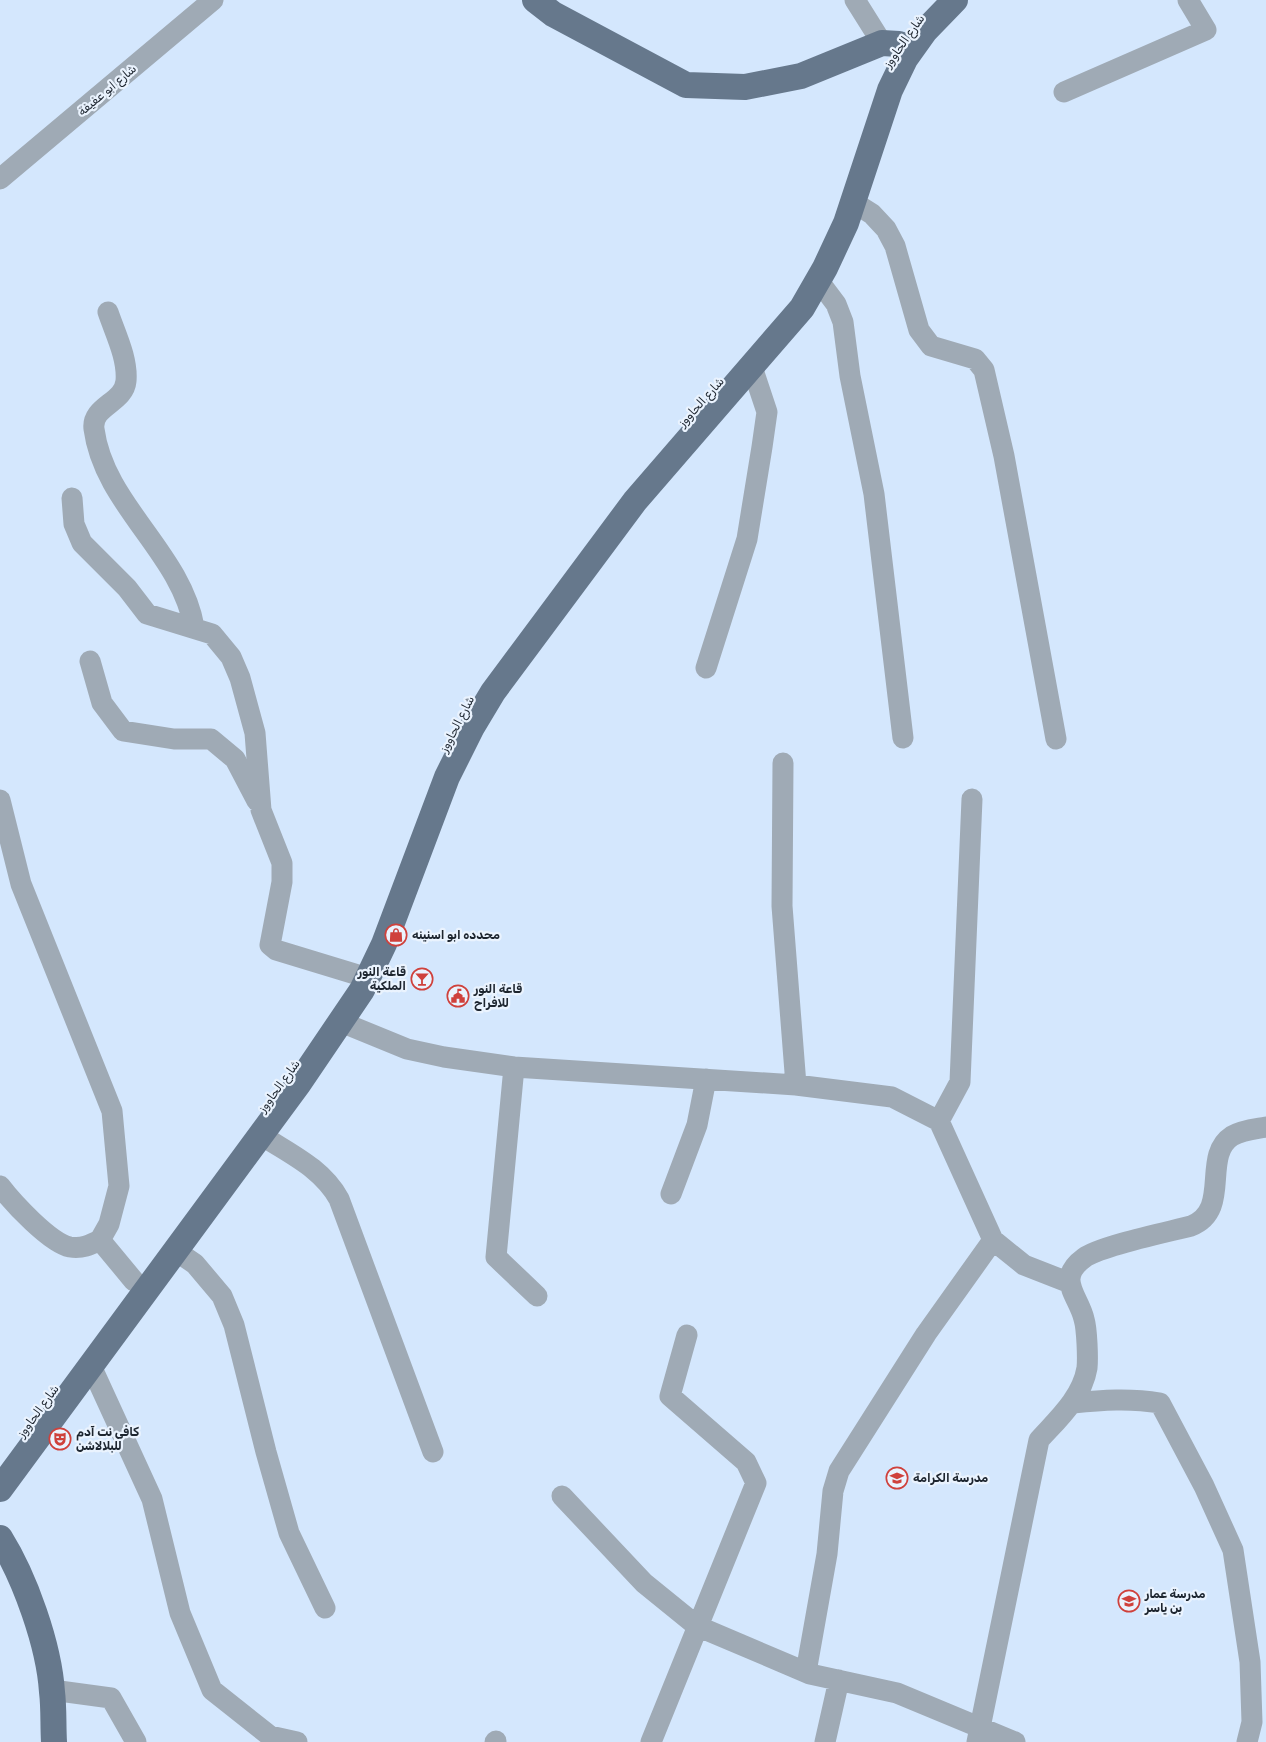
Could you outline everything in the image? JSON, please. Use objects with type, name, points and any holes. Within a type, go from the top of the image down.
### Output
[{"type":"main road","points":[[535,0],[553,14],[686,85],[745,87],[801,76],[897,45],[925,30],[955,0]]},
{"type":"main road","name":"شارع الحاووز","points":[[0,1465],[360,976],[372,937],[435,768],[456,723],[477,687],[570,561],[661,446],[770,324],[795,291],[817,251],[845,181],[874,91],[887,62],[897,45],[934,0]]},
{"type":"main road","points":[[0,1489],[176,1252],[341,1022],[360,976],[384,944],[447,778],[472,727],[493,692],[635,501],[802,308],[846,223],[854,202],[890,90],[897,45]]},
{"type":"main road","points":[[0,1538],[30,1602],[52,1690],[54,1742]]},
{"type":"street","name":"شارع ابو عفيفة","points":[[0,179],[213,0]]},
{"type":"street","points":[[855,0],[897,45]]},
{"type":"street","points":[[1064,92],[1206,30],[1188,0]]},
{"type":"street","points":[[854,202],[872,214],[886,229],[894,246],[919,330],[931,346],[976,359],[984,370],[1004,456],[1056,739]]},
{"type":"street","points":[[818,280],[836,304],[843,322],[850,376],[874,494],[903,738]]},
{"type":"street","points":[[108,312],[124,360],[126,382],[118,398],[100,410],[94,427],[96,436],[109,475],[177,580],[190,606],[194,627]]},
{"type":"street","points":[[706,668],[747,539],[762,447],[767,412],[752,367]]},
{"type":"street","points":[[72,498],[74,524],[82,543],[122,582],[148,614],[165,621],[194,627],[212,634],[232,657],[240,678],[255,733],[262,810]]},
{"type":"street","points":[[90,661],[102,703],[123,731],[174,739],[211,739],[235,759],[262,810],[282,863],[282,882],[270,945],[276,950],[360,976]]},
{"type":"street","points":[[783,762],[782,906],[796,1085]]},
{"type":"street","points":[[939,1121],[960,1082],[972,799]]},
{"type":"street","points":[[0,800],[21,884],[112,1111],[119,1186],[109,1224],[100,1240],[86,1246],[77,1247],[60,1244],[0,1186]]},
{"type":"street","points":[[341,1022],[407,1049],[444,1057],[514,1067],[796,1085],[892,1097],[939,1121],[993,1240],[1024,1265],[1070,1283]]},
{"type":"street","points":[[514,1067],[496,1257],[537,1296]]},
{"type":"street","points":[[671,1194],[697,1125],[706,1079]]},
{"type":"street","points":[[979,1735],[1038,1440],[1072,1403],[1087,1368],[1084,1318],[1071,1291],[1072,1273],[1078,1263],[1093,1253],[1193,1225],[1202,1220],[1212,1206],[1219,1156],[1226,1142],[1239,1132],[1266,1127]]},
{"type":"street","points":[[261,1135],[319,1172],[331,1184],[339,1199],[433,1452]]},
{"type":"street","points":[[100,1240],[134,1281]]},
{"type":"street","points":[[806,1672],[827,1554],[833,1491],[839,1471],[926,1334],[993,1240]]},
{"type":"street","points":[[176,1252],[195,1264],[222,1296],[234,1325],[266,1452],[289,1533],[324,1608]]},
{"type":"street","points":[[651,1742],[756,1484],[746,1462],[670,1396],[687,1335]]},
{"type":"street","points":[[91,1366],[152,1499],[180,1613],[212,1690],[270,1736],[297,1742]]},
{"type":"street","points":[[1072,1403],[1140,1400],[1160,1403],[1204,1486],[1233,1550],[1250,1662],[1252,1722],[1247,1742]]},
{"type":"street","points":[[562,1496],[644,1583],[697,1626],[806,1672],[897,1692],[979,1735],[1015,1742]]},
{"type":"street","points":[[825,1742],[839,1680]]},
{"type":"street","points":[[52,1690],[112,1698],[136,1742]]},
{"type":"place","name":"محدده ابو اسنينه","points":[[396,935]]},
{"type":"place","name":"قاعة النور الملكية","points":[[422,979]]},
{"type":"place","name":"قاعة النور للافراح","points":[[458,996]]},
{"type":"place","name":"كافي نت آدم للبلالاشن","points":[[60,1439]]},
{"type":"place","name":"مدرسة الكرامة","points":[[897,1478]]},
{"type":"place","name":"مدرسة عمار بن ياسر","points":[[1129,1601]]}]
